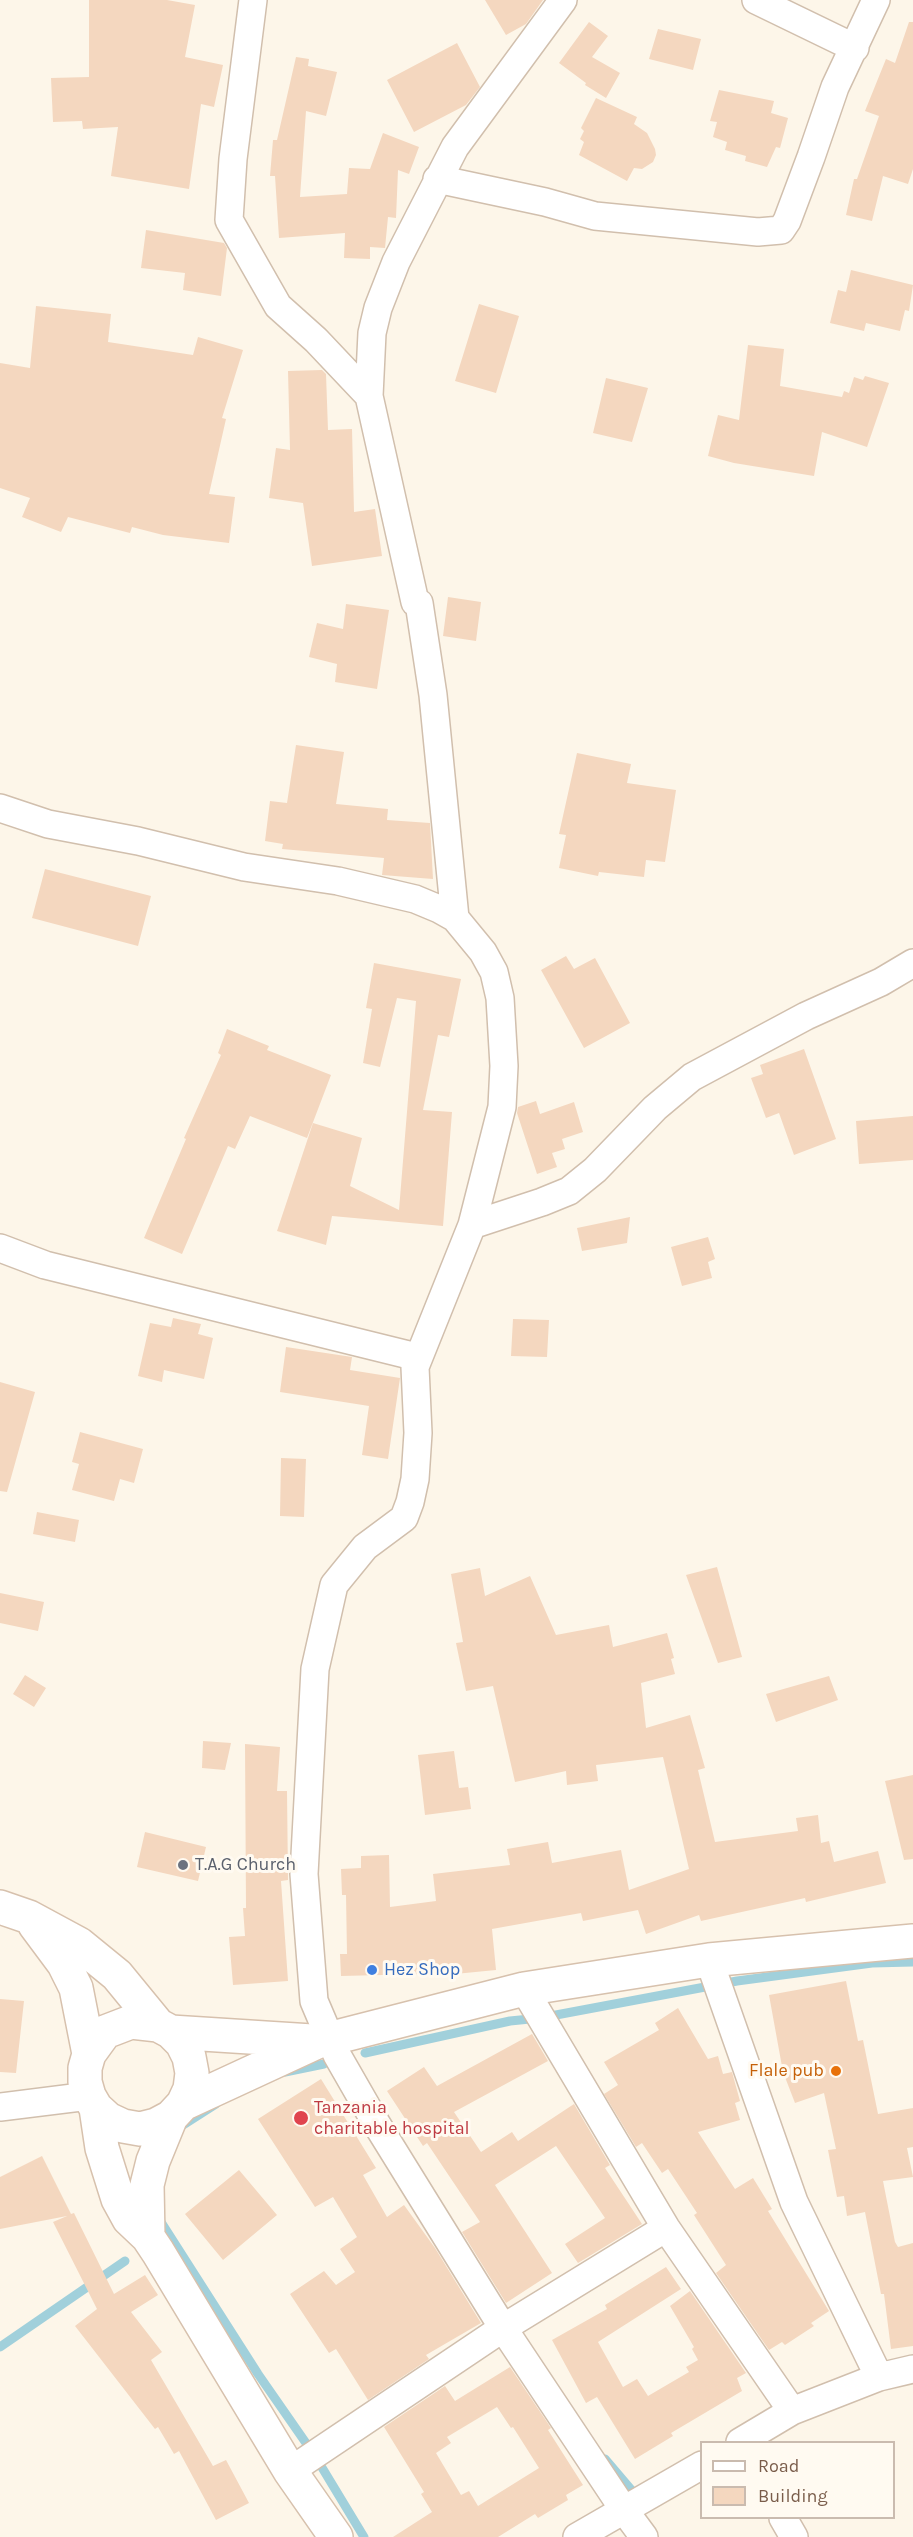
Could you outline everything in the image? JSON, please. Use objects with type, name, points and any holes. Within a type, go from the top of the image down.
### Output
[{"type":"main road","points":[[14,1912],[78,1944],[117,1975],[164,2029],[182,2043],[189,2057],[192,2073],[190,2089],[155,2153],[147,2185],[148,2237]]},
{"type":"main road","points":[[14,1912],[64,1964],[76,1988],[89,2054]]},
{"type":"main road","points":[[92,2102],[108,2119],[123,2126],[140,2128],[156,2126],[177,2110],[324,2040],[524,1989],[709,1960],[913,1941]]},
{"type":"main road","points":[[324,2040],[164,2029],[130,2022],[105,2032],[89,2054],[85,2067],[85,2082],[118,2199],[129,2219],[148,2237],[290,2471],[336,2537]]},
{"type":"street","points":[[253,0],[232,159],[229,220],[278,306],[316,340],[369,396]]},
{"type":"street","points":[[455,918],[433,695],[419,603],[415,602],[369,396],[372,333],[378,308],[396,262],[455,147],[563,0]]},
{"type":"street","points":[[756,0],[855,48]]},
{"type":"street","points":[[438,179],[545,202],[595,216],[758,232],[781,230],[811,157],[835,87],[876,0]]},
{"type":"street","points":[[0,808],[48,824],[138,841],[244,867],[338,881],[415,899],[455,918],[483,952],[494,972],[500,998],[504,1065],[502,1107],[472,1225],[417,1357],[415,1384],[418,1433],[415,1479],[410,1502],[404,1518],[365,1547],[334,1585],[315,1669],[304,1874],[314,2001],[324,2040],[337,2055],[376,2123],[503,2328],[644,2537]]},
{"type":"street","points":[[472,1225],[569,1191],[595,1170],[655,1108],[692,1077],[806,1016],[881,982],[913,963]]},
{"type":"street","points":[[0,1248],[45,1264],[417,1357]]},
{"type":"street","points":[[709,1960],[794,2202],[879,2377]]},
{"type":"street","points":[[524,1989],[666,2228],[792,2411]]},
{"type":"street","points":[[0,2107],[92,2102]]},
{"type":"street","points":[[290,2471],[503,2328],[666,2228]]},
{"type":"street","points":[[744,2441],[792,2411],[879,2377],[913,2368]]},
{"type":"street","points":[[577,2537],[700,2466]]},
{"type":"street","points":[[784,2519],[794,2537]]},
{"type":"building","points":[[89,0],[167,0],[195,5],[185,57],[223,65],[214,107],[201,104],[189,189],[111,176],[118,127],[83,129],[82,121],[53,122],[51,78],[89,77]]},
{"type":"building","points":[[485,0],[543,0],[526,24],[506,35]]},
{"type":"building","points":[[589,22],[608,36],[592,57],[620,73],[606,98],[585,85],[586,83],[559,63]]},
{"type":"building","points":[[909,22],[913,22],[913,169],[908,184],[883,176],[872,221],[846,215],[854,179],[857,179],[879,116],[865,111],[886,59],[895,63]]},
{"type":"building","points":[[658,29],[701,39],[693,70],[649,59]]},
{"type":"building","points":[[457,43],[480,87],[466,105],[414,132],[387,80]]},
{"type":"building","points":[[296,57],[309,59],[308,66],[337,72],[326,116],[306,111],[300,197],[347,194],[349,168],[370,169],[383,133],[419,147],[409,174],[398,170],[396,218],[388,217],[385,248],[370,247],[370,259],[344,258],[345,233],[279,238],[275,176],[270,176],[273,140],[277,140]]},
{"type":"building","points":[[719,90],[774,101],[771,113],[788,118],[780,148],[776,147],[767,167],[745,161],[746,156],[725,150],[727,142],[713,137],[717,122],[710,121]]},
{"type":"building","points":[[596,98],[637,117],[634,124],[647,133],[655,149],[656,155],[653,162],[642,169],[634,168],[627,181],[579,155],[584,142],[580,139],[584,131],[581,128]]},
{"type":"building","points":[[146,230],[224,243],[227,248],[221,296],[183,290],[185,273],[141,268]]},
{"type":"building","points":[[851,270],[913,285],[909,311],[905,310],[900,331],[866,323],[864,331],[830,323],[838,290],[846,292]]},
{"type":"building","points":[[479,304],[519,316],[496,393],[455,381]]},
{"type":"building","points":[[36,306],[111,314],[108,342],[193,355],[198,337],[243,350],[222,418],[226,419],[209,494],[235,497],[229,543],[163,535],[132,527],[130,533],[68,517],[61,532],[22,517],[30,498],[0,488],[0,363],[30,368]]},
{"type":"building","points":[[748,345],[784,349],[780,386],[842,397],[844,391],[849,393],[854,377],[863,380],[865,376],[889,383],[867,447],[822,432],[814,476],[734,463],[708,456],[718,415],[739,420]]},
{"type":"building","points":[[322,370],[326,374],[328,430],[352,429],[354,512],[375,509],[382,556],[312,566],[303,503],[269,498],[276,448],[290,450],[288,371]]},
{"type":"building","points":[[606,378],[648,388],[632,442],[593,433]]},
{"type":"building","points":[[448,597],[481,602],[476,641],[443,636]]},
{"type":"building","points":[[346,604],[389,610],[377,689],[335,682],[337,664],[309,657],[317,623],[343,629]]},
{"type":"building","points":[[296,745],[344,752],[336,804],[388,809],[387,820],[430,823],[433,879],[382,875],[384,858],[282,849],[283,844],[265,841],[270,801],[287,803]]},
{"type":"building","points":[[577,753],[631,764],[627,783],[676,790],[665,862],[646,860],[644,877],[599,872],[598,876],[559,868],[566,835],[559,834]]},
{"type":"building","points":[[45,869],[151,896],[138,946],[32,918]]},
{"type":"building","points":[[566,956],[574,969],[595,958],[630,1023],[584,1048],[541,970]]},
{"type":"building","points":[[374,963],[461,979],[449,1037],[438,1035],[423,1110],[452,1112],[443,1226],[332,1216],[326,1245],[277,1231],[313,1123],[362,1138],[350,1186],[399,1210],[416,1001],[397,998],[380,1067],[363,1063],[372,1009],[366,1008]]},
{"type":"building","points":[[227,1029],[269,1046],[267,1050],[331,1075],[307,1138],[250,1116],[235,1149],[228,1146],[182,1254],[144,1238],[186,1139],[184,1138],[221,1055],[218,1053]]},
{"type":"building","points":[[804,1049],[836,1139],[794,1155],[779,1113],[766,1118],[751,1078],[763,1074],[760,1065]]},
{"type":"building","points":[[536,1101],[540,1114],[574,1102],[583,1132],[562,1139],[565,1149],[552,1153],[557,1167],[537,1174],[517,1113],[518,1107]]},
{"type":"building","points":[[913,1116],[913,1160],[859,1164],[856,1121]]},
{"type":"building","points":[[630,1217],[627,1243],[582,1251],[577,1228]]},
{"type":"building","points":[[708,1237],[715,1259],[708,1262],[712,1278],[682,1286],[671,1247]]},
{"type":"building","points":[[173,1318],[201,1324],[198,1334],[213,1338],[204,1379],[164,1370],[162,1382],[138,1376],[150,1323],[171,1327]]},
{"type":"building","points":[[513,1319],[549,1320],[547,1357],[511,1356]]},
{"type":"building","points":[[286,1347],[352,1357],[350,1370],[400,1378],[388,1459],[362,1455],[369,1406],[280,1392]]},
{"type":"building","points":[[0,1382],[35,1392],[7,1492],[0,1491]]},
{"type":"building","points":[[80,1432],[143,1449],[134,1483],[120,1479],[114,1501],[72,1490],[79,1464],[72,1462]]},
{"type":"building","points":[[281,1458],[306,1459],[304,1517],[280,1516]]},
{"type":"building","points":[[37,1512],[79,1520],[75,1542],[33,1534]]},
{"type":"building","points":[[717,1567],[742,1657],[718,1663],[686,1575]]},
{"type":"building","points":[[480,1568],[485,1596],[530,1576],[556,1635],[609,1625],[613,1647],[667,1633],[674,1658],[671,1659],[675,1674],[641,1683],[646,1728],[690,1715],[705,1768],[698,1770],[715,1842],[798,1831],[796,1818],[818,1815],[821,1843],[829,1841],[834,1862],[878,1851],[886,1883],[806,1902],[805,1898],[701,1921],[699,1915],[646,1934],[638,1910],[583,1921],[581,1913],[492,1929],[496,1970],[424,1977],[424,1974],[341,1976],[340,1954],[347,1954],[346,1895],[342,1895],[341,1869],[361,1868],[361,1856],[389,1855],[390,1907],[436,1901],[433,1874],[510,1865],[507,1849],[548,1842],[552,1863],[621,1850],[629,1890],[689,1869],[663,1757],[596,1765],[598,1781],[567,1785],[566,1771],[515,1782],[493,1686],[466,1691],[456,1643],[463,1642],[451,1574]]},
{"type":"building","points":[[0,1593],[44,1602],[38,1631],[0,1623]]},
{"type":"building","points":[[25,1675],[46,1688],[34,1707],[13,1694]]},
{"type":"building","points":[[829,1676],[838,1700],[776,1722],[766,1694]]},
{"type":"building","points":[[203,1741],[231,1743],[225,1770],[202,1768]]},
{"type":"building","points":[[245,1744],[280,1747],[277,1791],[287,1791],[288,1880],[281,1881],[288,1981],[233,1985],[229,1937],[245,1936],[243,1908],[246,1908]]},
{"type":"building","points":[[454,1751],[459,1788],[468,1787],[471,1809],[425,1815],[418,1755]]},
{"type":"building","points":[[913,1775],[913,1859],[904,1860],[885,1781]]},
{"type":"building","points":[[145,1832],[206,1847],[198,1881],[137,1867]]},
{"type":"building","points":[[846,1981],[858,2041],[863,2040],[878,2114],[913,2108],[913,2147],[907,2148],[913,2177],[883,2181],[895,2242],[898,2247],[913,2243],[913,2346],[891,2349],[884,2294],[881,2294],[865,2212],[847,2216],[844,2196],[837,2197],[828,2150],[836,2149],[824,2093],[795,2103],[783,2072],[769,1995]]},
{"type":"building","points":[[0,1999],[24,2001],[16,2073],[0,2072]]},
{"type":"building","points":[[678,2008],[708,2059],[718,2056],[723,2074],[732,2072],[740,2101],[735,2103],[740,2120],[698,2132],[735,2189],[753,2178],[772,2209],[768,2211],[829,2311],[811,2323],[814,2326],[785,2345],[782,2342],[769,2350],[716,2273],[726,2265],[694,2215],[697,2213],[668,2169],[662,2173],[642,2143],[636,2147],[604,2094],[618,2085],[604,2062],[659,2030],[655,2023]]},
{"type":"building","points":[[532,2034],[548,2061],[454,2112],[481,2152],[512,2132],[518,2141],[574,2104],[610,2165],[605,2168],[642,2224],[578,2263],[565,2244],[605,2218],[556,2146],[495,2185],[552,2273],[506,2303],[462,2232],[480,2222],[427,2143],[423,2146],[387,2091],[424,2067],[437,2086]]},
{"type":"building","points":[[321,2079],[376,2168],[363,2175],[387,2217],[404,2205],[435,2248],[481,2323],[426,2355],[429,2359],[368,2400],[336,2349],[329,2353],[290,2294],[324,2271],[336,2285],[355,2272],[340,2249],[357,2237],[333,2197],[315,2207],[258,2119]]},
{"type":"building","points":[[42,2156],[71,2214],[74,2213],[114,2294],[145,2275],[158,2295],[131,2312],[162,2352],[151,2360],[213,2466],[226,2460],[249,2503],[216,2520],[179,2451],[174,2454],[158,2427],[155,2429],[75,2326],[97,2309],[53,2222],[67,2216],[0,2229],[0,2177]]},
{"type":"building","points":[[239,2170],[277,2215],[223,2260],[185,2214]]},
{"type":"building","points":[[666,2267],[681,2289],[598,2342],[623,2387],[637,2379],[648,2396],[689,2372],[686,2367],[698,2360],[692,2349],[694,2347],[670,2306],[690,2291],[746,2373],[737,2378],[742,2391],[671,2433],[673,2436],[635,2459],[597,2397],[586,2403],[552,2340],[607,2309],[605,2305]]},
{"type":"building","points":[[510,2367],[551,2428],[548,2430],[583,2485],[566,2495],[568,2500],[538,2518],[535,2514],[498,2537],[393,2537],[432,2512],[421,2494],[424,2492],[384,2427],[445,2386],[455,2401]],"holes":[[[497,2407],[511,2428],[513,2427],[539,2468],[478,2506],[469,2491],[461,2495],[436,2453],[451,2443],[447,2437]]]},
{"type":"waterway","points":[[365,2053],[510,2021],[540,2018],[737,1981],[872,1963],[913,1962]]},
{"type":"waterway","points":[[285,2072],[324,2064]]},
{"type":"waterway","points":[[180,2127],[216,2104]]},
{"type":"waterway","points":[[159,2219],[258,2374],[315,2456],[364,2537]]},
{"type":"waterway","points":[[0,2347],[125,2261]]},
{"type":"waterway","points":[[605,2459],[639,2499]]},
{"type":"place","name":"T.A.G Church","points":[[183,1865]]},
{"type":"place","name":"Hez Shop","points":[[372,1970]]},
{"type":"place","name":"Flale pub","points":[[836,2071]]},
{"type":"place","name":"Tanzania charitable hospital","points":[[301,2118]]}]
